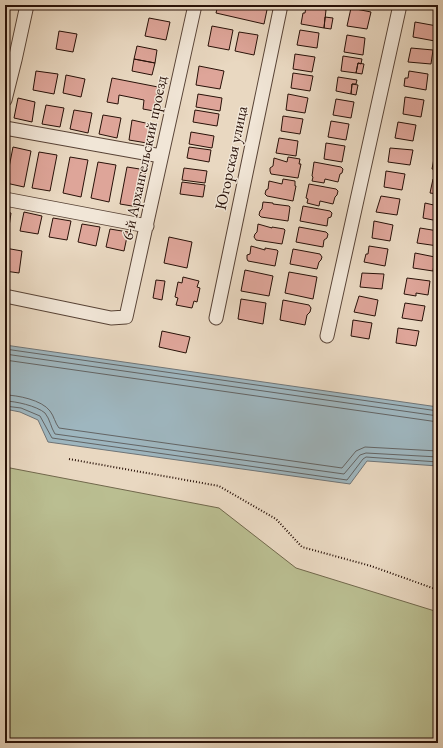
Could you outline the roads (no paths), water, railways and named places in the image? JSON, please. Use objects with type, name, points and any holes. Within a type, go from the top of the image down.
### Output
[{"type":"street","points":[[5,100],[27,5]]},
{"type":"street","name":"6-й Архангельский проезд","points":[[5,296],[111,318],[126,317],[195,5]]},
{"type":"street","name":"Югорская улица","points":[[216,318],[281,5]]},
{"type":"street","points":[[327,336],[400,5]]},
{"type":"street","points":[[5,80],[15,60]]},
{"type":"street","points":[[5,128],[161,156]]},
{"type":"street","points":[[5,199],[147,226]]},
{"type":"water","points":[[5,345],[438,407],[438,466],[367,461],[350,484],[48,442],[38,420],[20,412],[5,409]]}]
